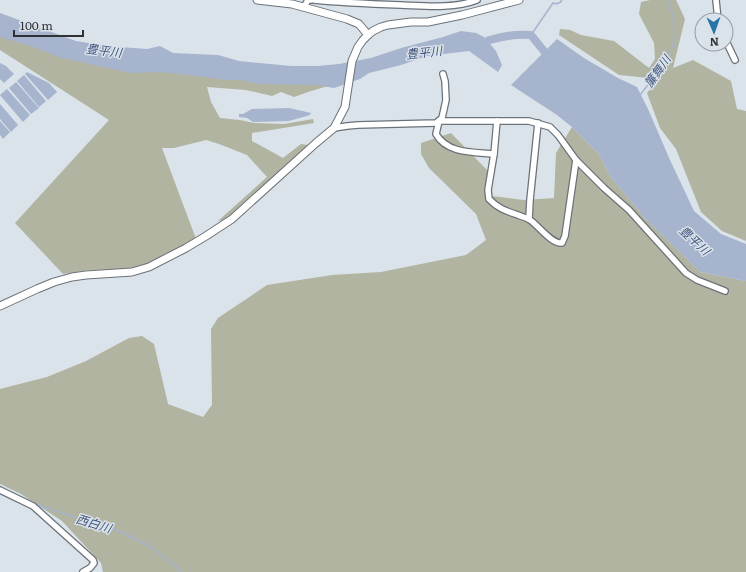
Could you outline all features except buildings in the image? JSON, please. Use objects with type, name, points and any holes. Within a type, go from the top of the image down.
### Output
[{"type":"street","points":[[257,0],[281,2],[347,19],[359,24],[365,37]]},
{"type":"street","points":[[304,7],[308,0],[311,0]]},
{"type":"street","points":[[314,0],[349,3],[432,6],[468,4],[477,0]]},
{"type":"street","points":[[716,0],[717,12]]},
{"type":"street","points":[[0,306],[54,282],[72,277],[132,272],[149,267],[186,248],[232,219],[334,128],[345,107],[352,61],[358,47],[365,37],[373,31],[388,25],[411,22],[428,22],[514,1]]},
{"type":"street","points":[[731,52],[735,60]]},
{"type":"street","points":[[442,74],[445,81],[446,100],[442,118],[439,121],[436,134],[442,142],[449,147],[459,150],[494,154]]},
{"type":"street","points":[[334,128],[358,125],[436,123],[439,121],[529,122],[550,127],[558,135],[576,160],[629,210],[686,273],[697,280],[725,292]]},
{"type":"street","points":[[497,121],[488,199],[494,205],[503,210],[529,219],[553,240],[559,243],[564,240],[565,236],[576,160]]},
{"type":"street","points":[[529,219],[538,123]]},
{"type":"street","points":[[0,490],[33,506],[93,560],[94,563],[83,572]]},
{"type":"green space","points":[[650,0],[676,0],[685,19],[673,68],[693,60],[731,81],[737,109],[746,111],[746,241],[722,231],[701,212],[676,149],[660,128],[647,93],[658,79],[619,75],[559,35],[560,29],[570,30],[581,35],[614,41],[649,68],[655,59],[654,43],[639,14],[641,2]]},
{"type":"green space","points":[[0,35],[342,82],[294,97],[281,92],[272,96],[246,90],[207,87],[211,102],[220,118],[254,123],[284,124],[313,119],[314,123],[252,133],[252,141],[283,158],[301,144],[308,145],[225,220],[218,221],[267,177],[247,155],[206,140],[174,148],[162,148],[196,239],[149,264],[131,269],[89,270],[63,274],[15,223],[109,120],[0,50]]},
{"type":"green space","points":[[572,127],[599,154],[610,176],[644,217],[700,272],[746,281],[746,572],[103,572],[101,563],[62,521],[21,494],[0,484],[0,389],[47,377],[86,361],[129,338],[142,336],[154,344],[168,404],[203,417],[212,405],[211,329],[218,318],[267,285],[332,275],[381,272],[466,255],[486,240],[476,214],[429,168],[421,154],[421,143],[451,133],[487,170],[492,196],[524,200],[554,198],[556,153]]},
{"type":"water","points":[[0,13],[76,41],[107,46],[147,49],[160,46],[173,53],[218,55],[239,61],[291,66],[339,64],[371,58],[461,31],[476,33],[484,37],[496,51],[502,65],[498,72],[469,51],[427,56],[401,65],[369,73],[360,79],[334,88],[316,85],[258,84],[241,80],[226,80],[160,72],[131,73],[62,58],[25,44],[0,37]]},
{"type":"water","points":[[557,39],[584,58],[618,78],[637,87],[694,211],[721,234],[746,244],[746,281],[700,272],[644,217],[610,176],[599,154],[572,127],[557,115],[511,85]]},
{"type":"water","points":[[0,63],[6,66],[14,74],[4,83],[0,79]]},
{"type":"water","points":[[27,72],[49,83],[57,92],[48,100],[25,74]]},
{"type":"water","points":[[24,75],[46,101],[39,107],[17,81]]},
{"type":"water","points":[[16,82],[39,108],[31,114],[9,88]]},
{"type":"water","points":[[7,89],[30,115],[23,122],[0,95]]},
{"type":"water","points":[[0,104],[18,125],[11,132],[0,119]]},
{"type":"water","points":[[289,108],[311,113],[310,115],[289,121],[253,122],[247,118],[239,117],[239,114],[243,114],[252,109]]},
{"type":"water","points":[[0,121],[10,132],[3,139],[0,135]]},
{"type":"waterway","points":[[531,35],[553,3],[555,4],[562,0]]},
{"type":"waterway","name":"簾舞川","points":[[640,95],[665,63],[671,51],[674,40],[673,16],[668,0]]},
{"type":"waterway","name":"豊平川","points":[[478,44],[505,36],[531,35],[551,60]]},
{"type":"waterway","name":"西白川","points":[[20,497],[43,507],[119,531],[151,547],[181,572]]}]
